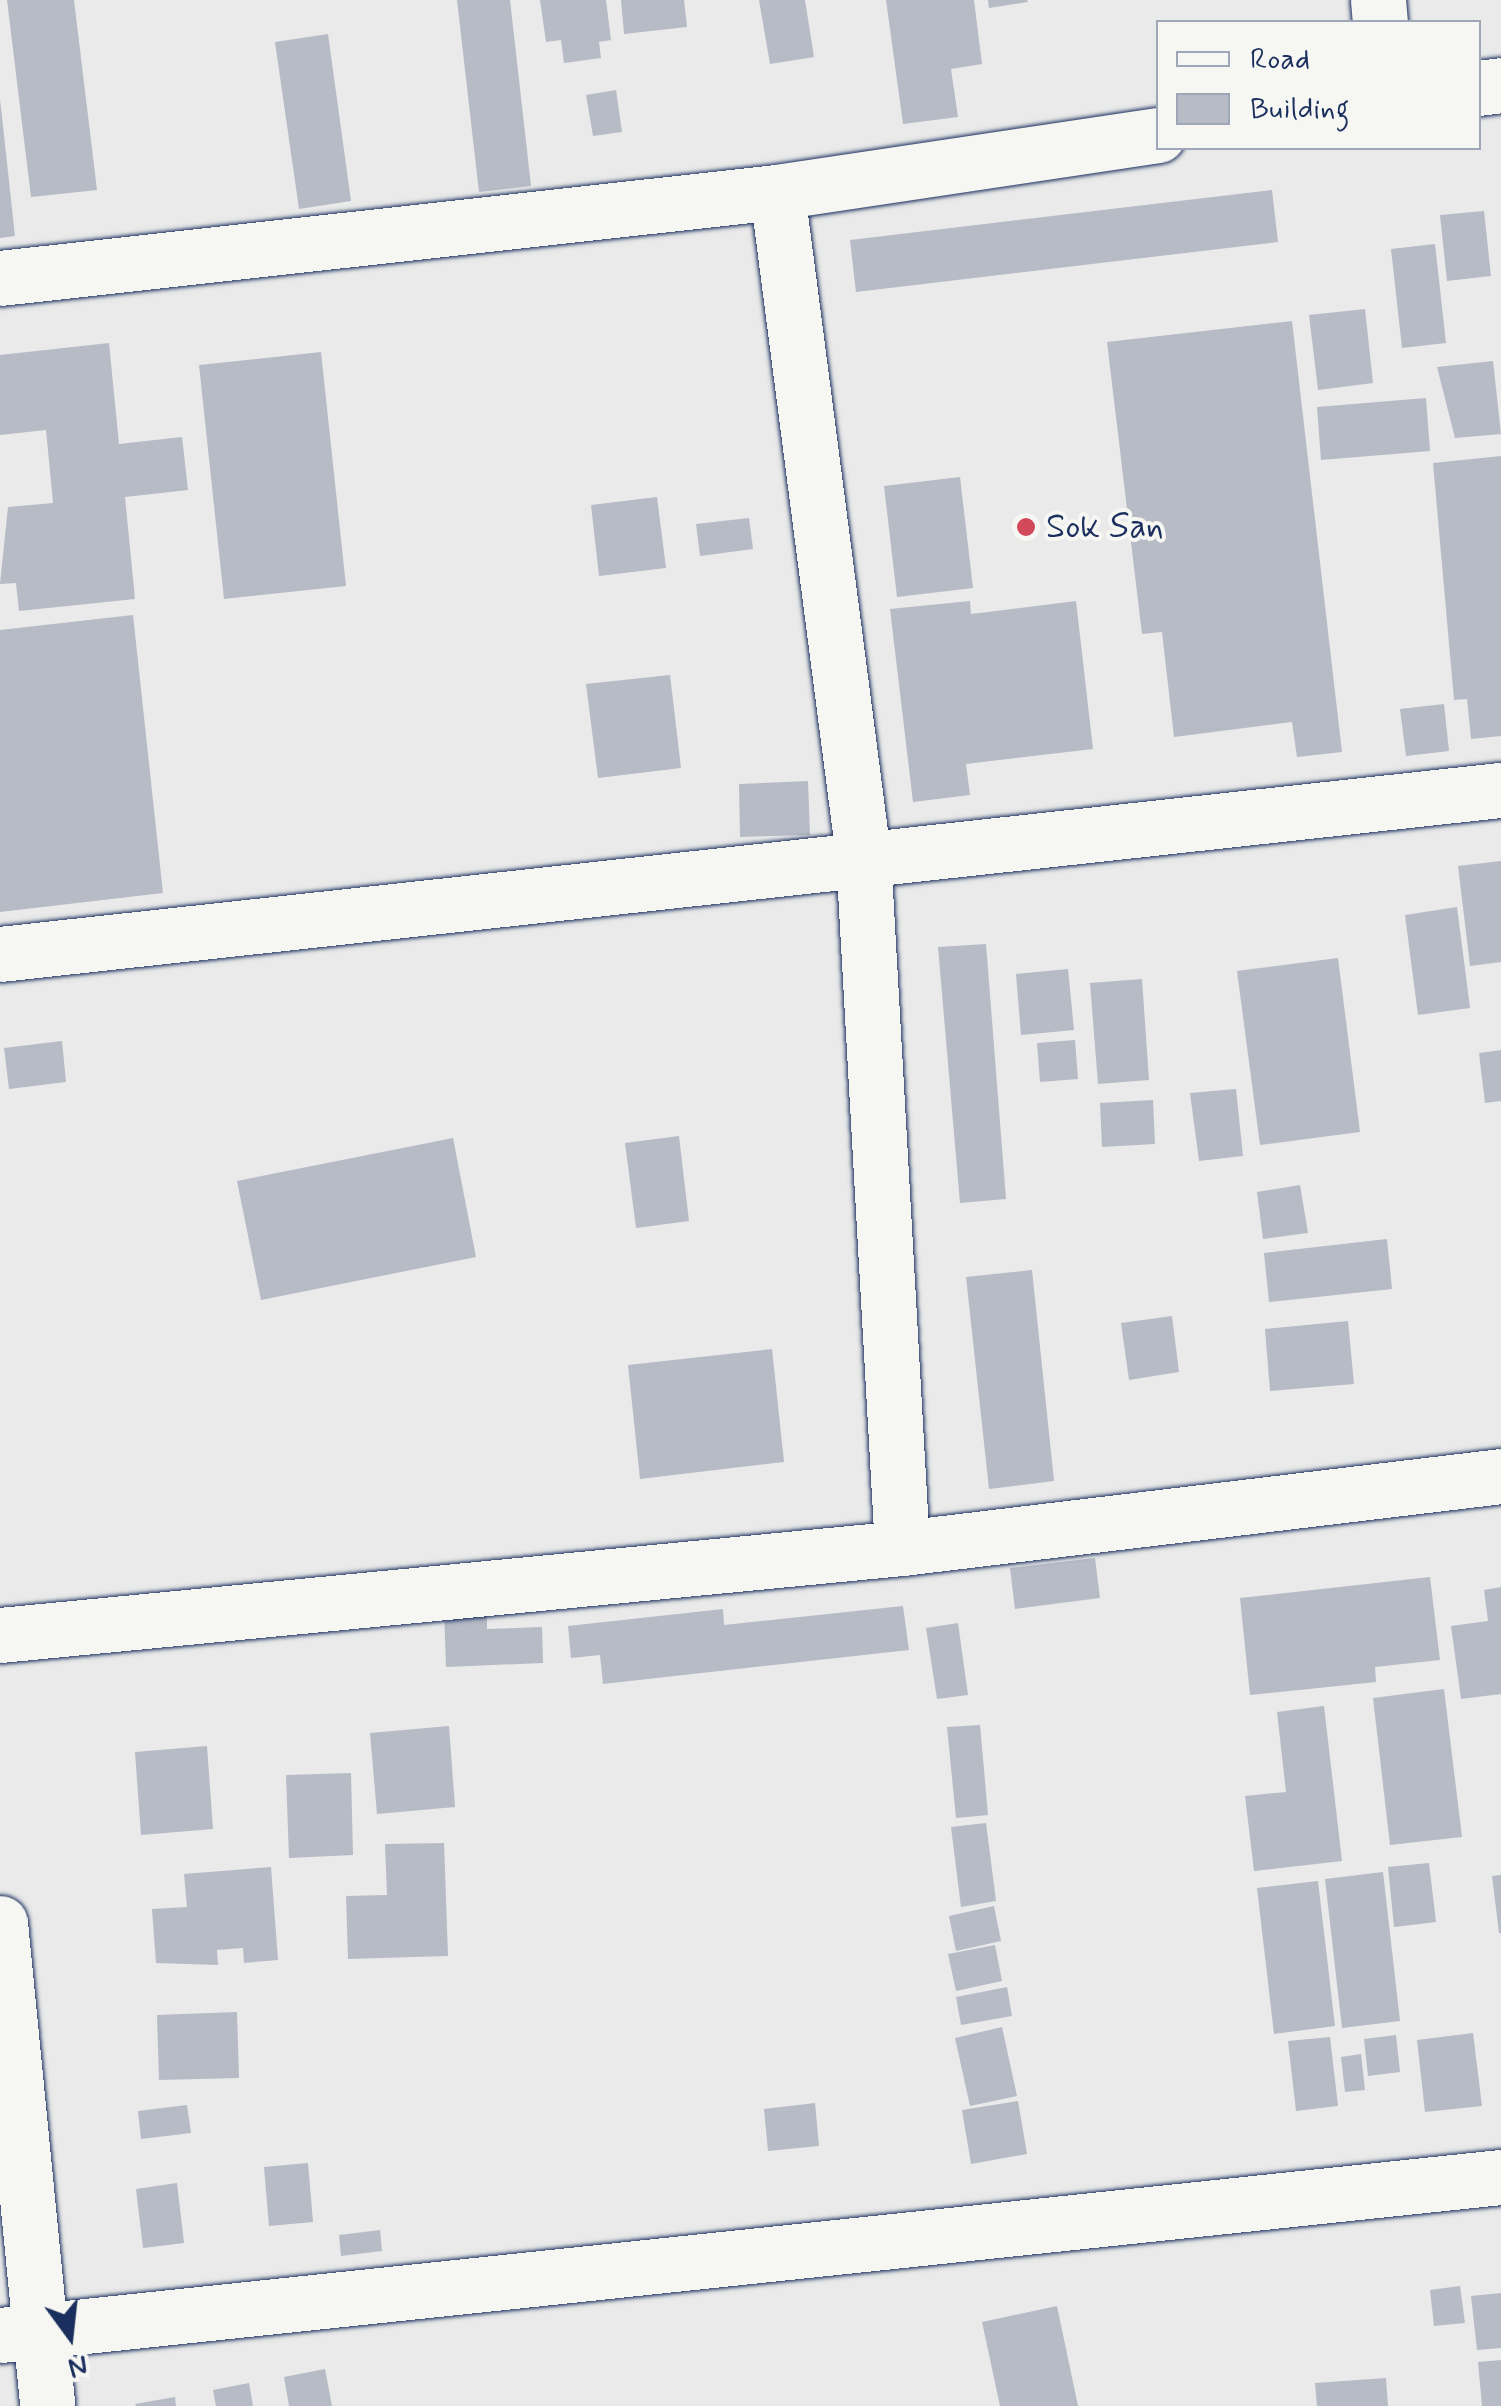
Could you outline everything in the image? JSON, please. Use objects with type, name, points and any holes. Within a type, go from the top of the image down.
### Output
[{"type":"street","points":[[0,278],[777,192],[1156,135]]},
{"type":"street","points":[[777,192],[864,855],[902,1548]]},
{"type":"street","points":[[0,954],[864,855],[1501,790]]},
{"type":"street","points":[[0,1635],[902,1548],[1501,1476]]},
{"type":"street","points":[[0,1922],[19,2333],[47,2406]]},
{"type":"street","points":[[19,2333],[1501,2177]]},
{"type":"building","points":[[7,0],[74,0],[97,190],[31,197]]},
{"type":"building","points":[[457,0],[510,0],[531,186],[479,192]]},
{"type":"building","points":[[540,0],[606,0],[611,40],[599,42],[601,58],[564,63],[561,40],[546,42]]},
{"type":"building","points":[[621,0],[684,0],[687,27],[624,34]]},
{"type":"building","points":[[759,0],[805,0],[814,57],[770,64]]},
{"type":"building","points":[[886,0],[974,0],[982,64],[951,69],[958,117],[903,124]]},
{"type":"building","points":[[988,0],[1027,0],[1028,2],[989,8]]},
{"type":"building","points":[[328,34],[351,201],[299,209],[275,42]]},
{"type":"building","points":[[616,90],[622,132],[593,136],[586,95]]},
{"type":"building","points":[[0,99],[15,236],[0,238]]},
{"type":"building","points":[[1272,190],[1278,242],[856,292],[850,240]]},
{"type":"building","points":[[1484,211],[1491,276],[1447,281],[1440,215]]},
{"type":"building","points":[[1435,244],[1446,343],[1402,348],[1391,249]]},
{"type":"building","points":[[1365,309],[1373,383],[1318,390],[1309,315]]},
{"type":"building","points":[[1292,321],[1342,752],[1297,757],[1292,722],[1174,737],[1162,632],[1142,634],[1107,342]]},
{"type":"building","points":[[109,343],[119,444],[182,437],[188,490],[125,497],[135,599],[19,611],[16,583],[0,584],[8,507],[53,503],[46,430],[0,435],[0,355]]},
{"type":"building","points":[[321,352],[346,586],[224,599],[199,365]]},
{"type":"building","points":[[1493,361],[1501,434],[1455,438],[1437,367]]},
{"type":"building","points":[[1426,398],[1430,451],[1321,460],[1317,407]]},
{"type":"building","points":[[1501,456],[1501,736],[1471,739],[1467,699],[1454,700],[1433,463]]},
{"type":"building","points":[[960,477],[973,588],[897,597],[884,486]]},
{"type":"building","points":[[657,497],[666,568],[599,576],[591,505]]},
{"type":"building","points":[[749,518],[753,549],[700,556],[696,524]]},
{"type":"building","points":[[970,601],[971,614],[1076,601],[1093,749],[966,764],[970,795],[913,802],[890,609]]},
{"type":"building","points":[[133,615],[163,893],[0,912],[0,630]]},
{"type":"building","points":[[670,675],[681,768],[598,778],[586,684]]},
{"type":"building","points":[[1444,704],[1449,751],[1406,756],[1400,709]]},
{"type":"building","points":[[808,781],[810,835],[740,837],[739,784]]},
{"type":"building","points":[[1501,861],[1501,962],[1470,966],[1458,866]]},
{"type":"building","points":[[1457,907],[1470,1008],[1418,1015],[1405,915]]},
{"type":"building","points":[[986,944],[1006,1199],[960,1203],[938,947]]},
{"type":"building","points":[[1338,958],[1360,1132],[1260,1145],[1237,971]]},
{"type":"building","points":[[1068,969],[1074,1030],[1021,1035],[1016,974]]},
{"type":"building","points":[[1142,979],[1149,1080],[1098,1084],[1090,983]]},
{"type":"building","points":[[1075,1040],[1078,1079],[1040,1082],[1037,1043]]},
{"type":"building","points":[[62,1041],[66,1082],[9,1089],[4,1048]]},
{"type":"building","points":[[1501,1050],[1501,1101],[1485,1103],[1479,1053]]},
{"type":"building","points":[[1236,1089],[1243,1156],[1199,1161],[1190,1093]]},
{"type":"building","points":[[1153,1100],[1155,1144],[1102,1147],[1100,1103]]},
{"type":"building","points":[[679,1136],[689,1221],[636,1228],[625,1143]]},
{"type":"building","points":[[453,1138],[476,1257],[261,1300],[237,1181]]},
{"type":"building","points":[[1300,1185],[1308,1233],[1263,1239],[1257,1192]]},
{"type":"building","points":[[1387,1239],[1392,1289],[1269,1302],[1264,1253]]},
{"type":"building","points":[[1032,1270],[1054,1481],[989,1489],[966,1277]]},
{"type":"building","points":[[1172,1316],[1179,1372],[1129,1380],[1121,1323]]},
{"type":"building","points":[[1348,1321],[1354,1384],[1270,1391],[1265,1329]]},
{"type":"building","points":[[772,1349],[784,1462],[640,1479],[628,1365]]},
{"type":"building","points":[[1095,1558],[1100,1598],[1015,1609],[1010,1568]]},
{"type":"building","points":[[1430,1577],[1440,1660],[1375,1667],[1376,1682],[1250,1695],[1240,1598]]},
{"type":"building","points":[[1501,1587],[1501,1694],[1461,1699],[1451,1626],[1488,1621],[1484,1590]]},
{"type":"building","points":[[903,1606],[909,1650],[603,1684],[600,1655],[571,1658],[568,1626],[723,1609],[724,1625]]},
{"type":"building","points":[[487,1610],[487,1629],[542,1627],[543,1663],[446,1667],[444,1611]]},
{"type":"building","points":[[958,1623],[968,1695],[937,1699],[926,1628]]},
{"type":"building","points":[[1444,1689],[1462,1837],[1390,1845],[1373,1698]]},
{"type":"building","points":[[1324,1706],[1342,1861],[1254,1871],[1245,1796],[1286,1792],[1277,1712]]},
{"type":"building","points":[[980,1725],[988,1815],[956,1818],[947,1727]]},
{"type":"building","points":[[449,1726],[455,1807],[377,1814],[370,1733]]},
{"type":"building","points":[[207,1746],[213,1829],[141,1835],[135,1752]]},
{"type":"building","points":[[351,1773],[353,1855],[289,1858],[286,1775]]},
{"type":"building","points":[[986,1823],[996,1901],[961,1907],[951,1827]]},
{"type":"building","points":[[444,1843],[448,1956],[348,1959],[346,1896],[387,1895],[385,1844]]},
{"type":"building","points":[[1429,1863],[1436,1922],[1394,1927],[1388,1867]]},
{"type":"building","points":[[271,1867],[278,1960],[244,1963],[243,1948],[217,1950],[218,1965],[156,1963],[152,1909],[187,1907],[184,1874]]},
{"type":"building","points":[[1383,1872],[1400,2021],[1342,2028],[1325,1879]]},
{"type":"building","points":[[1501,1875],[1501,1933],[1499,1933],[1492,1876]]},
{"type":"building","points":[[1318,1881],[1335,2026],[1274,2034],[1257,1888]]},
{"type":"building","points":[[994,1906],[1001,1941],[956,1951],[949,1916]]},
{"type":"building","points":[[995,1945],[1002,1981],[956,1991],[948,1954]]},
{"type":"building","points":[[1007,1987],[1012,2016],[961,2025],[956,1997]]},
{"type":"building","points":[[237,2012],[239,2078],[159,2080],[157,2015]]},
{"type":"building","points":[[1002,2027],[1017,2096],[970,2106],[955,2038]]},
{"type":"building","points":[[1473,2033],[1482,2106],[1425,2112],[1417,2040]]},
{"type":"building","points":[[1396,2035],[1400,2072],[1368,2076],[1364,2039]]},
{"type":"building","points":[[1330,2037],[1338,2106],[1296,2111],[1288,2041]]},
{"type":"building","points":[[1361,2054],[1365,2090],[1345,2092],[1341,2057]]},
{"type":"building","points":[[1018,2101],[1027,2154],[971,2164],[962,2110]]},
{"type":"building","points":[[815,2103],[819,2146],[768,2151],[764,2109]]},
{"type":"building","points":[[187,2105],[191,2133],[141,2139],[138,2111]]},
{"type":"building","points":[[308,2163],[313,2222],[269,2226],[264,2167]]},
{"type":"building","points":[[177,2183],[184,2243],[143,2248],[136,2189]]},
{"type":"building","points":[[380,2230],[382,2251],[341,2256],[339,2235]]},
{"type":"building","points":[[1460,2286],[1465,2323],[1434,2326],[1430,2290]]},
{"type":"building","points":[[1501,2293],[1501,2348],[1477,2350],[1471,2296]]},
{"type":"building","points":[[1057,2306],[1078,2406],[1000,2406],[982,2322]]},
{"type":"building","points":[[1501,2360],[1501,2406],[1482,2406],[1478,2362]]},
{"type":"building","points":[[325,2369],[332,2406],[289,2406],[284,2377]]},
{"type":"building","points":[[1386,2378],[1388,2406],[1317,2406],[1315,2383]]},
{"type":"building","points":[[249,2383],[253,2406],[216,2406],[213,2390]]},
{"type":"building","points":[[175,2397],[176,2406],[135,2404]]},
{"type":"place","name":"Sok San","points":[[1026,527]]}]
